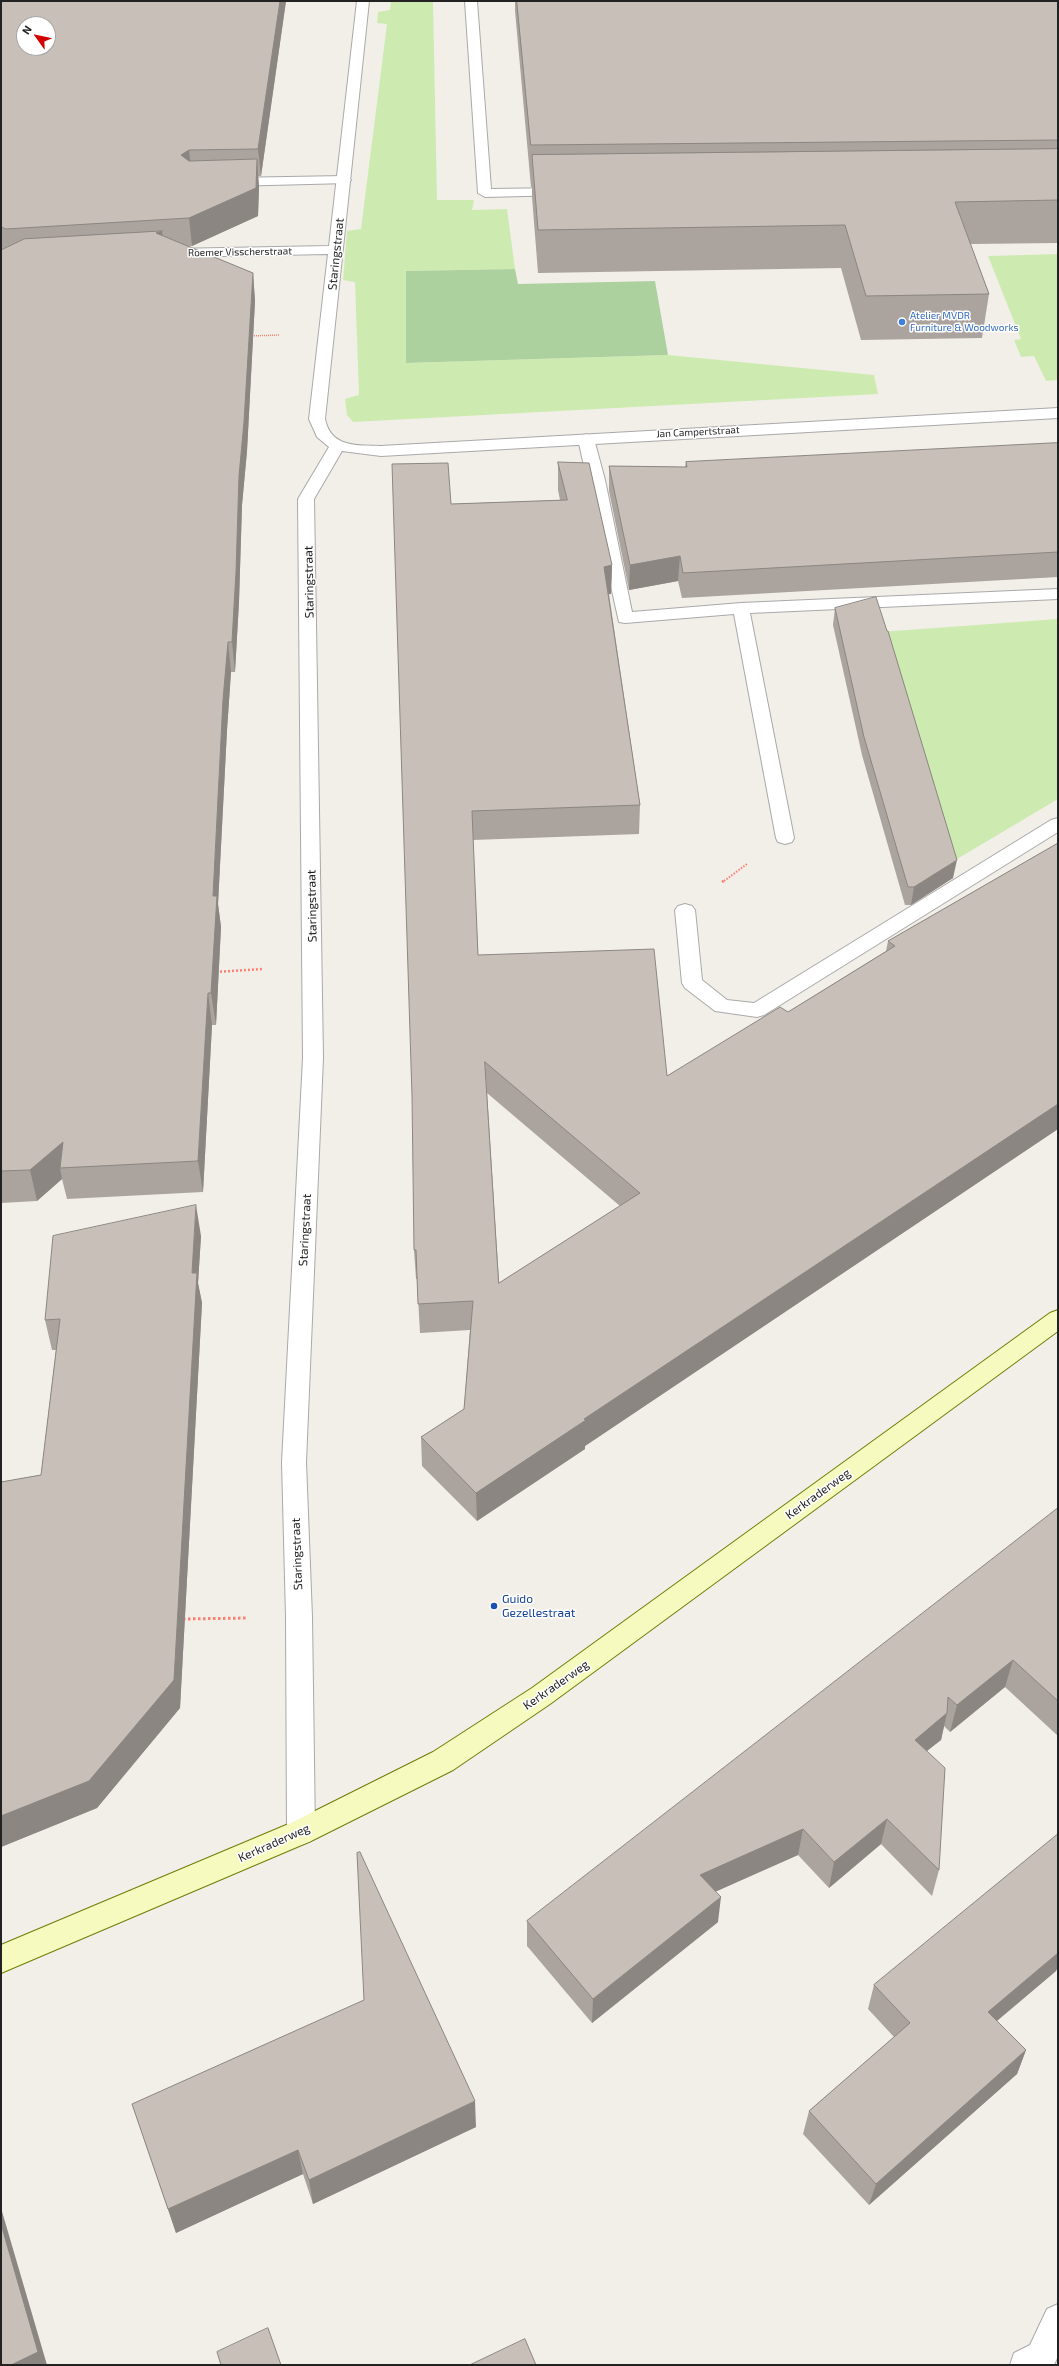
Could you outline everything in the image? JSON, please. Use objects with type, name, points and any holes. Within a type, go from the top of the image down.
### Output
[{"type":"street","name":"Staringstraat","points":[[301,1832],[299,1617],[294,1462],[313,1058],[306,499],[338,445],[322,434],[317,419],[364,1]]},
{"type":"street","points":[[472,1],[485,193],[572,192]]},
{"type":"street","points":[[216,182],[344,180]]},
{"type":"street","name":"Roemer Visscherstraat","points":[[155,254],[336,250]]},
{"type":"street","name":"Jan Campertstraat","points":[[338,445],[357,450],[381,451],[1058,413]]},
{"type":"street","points":[[586,439],[597,480],[626,618],[741,608],[1058,594]]},
{"type":"street","points":[[741,608],[785,838]]},
{"type":"street","points":[[685,910],[692,983],[722,1006],[757,1010],[1058,824]]},
{"type":"street","name":"Kerkraderweg","points":[[1,1959],[301,1832],[443,1761],[541,1696],[1058,1320]]},
{"type":"street","points":[[1026,2365],[1041,2356],[1058,2320]]},
{"type":"path","points":[[250,336],[327,333]]},
{"type":"path","points":[[685,910],[785,838]]},
{"type":"path","points":[[209,972],[313,967]]},
{"type":"path","points":[[181,1620],[299,1617]]},
{"type":"green space","points":[[391,1],[433,1],[437,200],[474,200],[472,210],[507,209],[515,269],[406,271],[406,363],[668,355],[874,375],[878,394],[353,422],[347,415],[345,399],[359,395],[355,282],[343,280],[347,231],[361,229],[387,24],[377,23],[378,12],[390,10]]},
{"type":"green space","points":[[1058,254],[1058,380],[1046,381],[1034,356],[1021,357],[1014,340],[1021,339],[988,256]]},
{"type":"green space","points":[[515,269],[518,284],[655,281],[668,355],[406,363],[406,271]]},
{"type":"green space","points":[[1058,619],[1058,799],[947,865],[880,632]]},
{"type":"building","points":[[1,1],[280,1],[258,149],[189,150],[181,155],[189,161],[257,159],[256,188],[189,218],[6,229],[1,227]]},
{"type":"building","points":[[517,1],[1058,1],[1058,140],[531,145]]},
{"type":"building","points":[[1058,149],[1058,200],[955,202],[989,294],[866,296],[845,225],[538,230],[532,155]]},
{"type":"building","points":[[162,231],[156,233],[253,273],[244,422],[239,476],[232,642],[228,642],[223,700],[213,896],[217,896],[211,993],[208,993],[198,1161],[60,1168],[63,1142],[30,1170],[1,1171],[1,250],[24,239]]},
{"type":"building","points":[[1058,443],[1058,552],[683,573],[680,556],[630,565],[609,466],[687,467],[686,462]]},
{"type":"building","points":[[558,462],[589,463],[612,565],[604,567],[640,805],[472,811],[478,955],[654,949],[667,1076],[780,1007],[788,1012],[895,946],[888,941],[1058,843],[1058,1104],[584,1419],[586,1420],[476,1493],[421,1437],[464,1409],[473,1301],[418,1304],[416,1250],[414,1250],[412,1096],[392,464],[448,463],[451,504],[567,500]],"holes":[[[485,1062],[640,1193],[499,1283]]]},
{"type":"building","points":[[876,597],[888,631],[957,860],[914,887],[908,887],[864,737],[835,608]]},
{"type":"building","points":[[196,1205],[192,1273],[197,1273],[174,1680],[89,1781],[1,1816],[1,1482],[41,1475],[60,1319],[45,1320],[53,1236]]},
{"type":"building","points":[[1058,1508],[1058,1701],[1013,1660],[957,1705],[948,1697],[947,1713],[915,1740],[945,1768],[939,1870],[887,1819],[834,1862],[803,1829],[700,1875],[721,1897],[593,1999],[527,1921]]},
{"type":"building","points":[[1058,1834],[1058,1953],[988,2012],[1026,2050],[876,2184],[809,2111],[910,2023],[874,1985]]},
{"type":"building","points":[[360,1852],[475,2101],[309,2180],[298,2150],[168,2209],[132,2104],[364,2000],[357,1853]]},
{"type":"building","points":[[1,2224],[38,2352],[11,2365],[1,2365]]},
{"type":"building","points":[[268,2328],[281,2365],[221,2365],[217,2352]]},
{"type":"building","points":[[525,2339],[536,2365],[470,2365]]},
{"type":"place","name":"Atelier MVDR Furniture & Woodworks","points":[[902,322]]},
{"type":"place","name":"Guido Gezellestraat","points":[[494,1606]]}]
